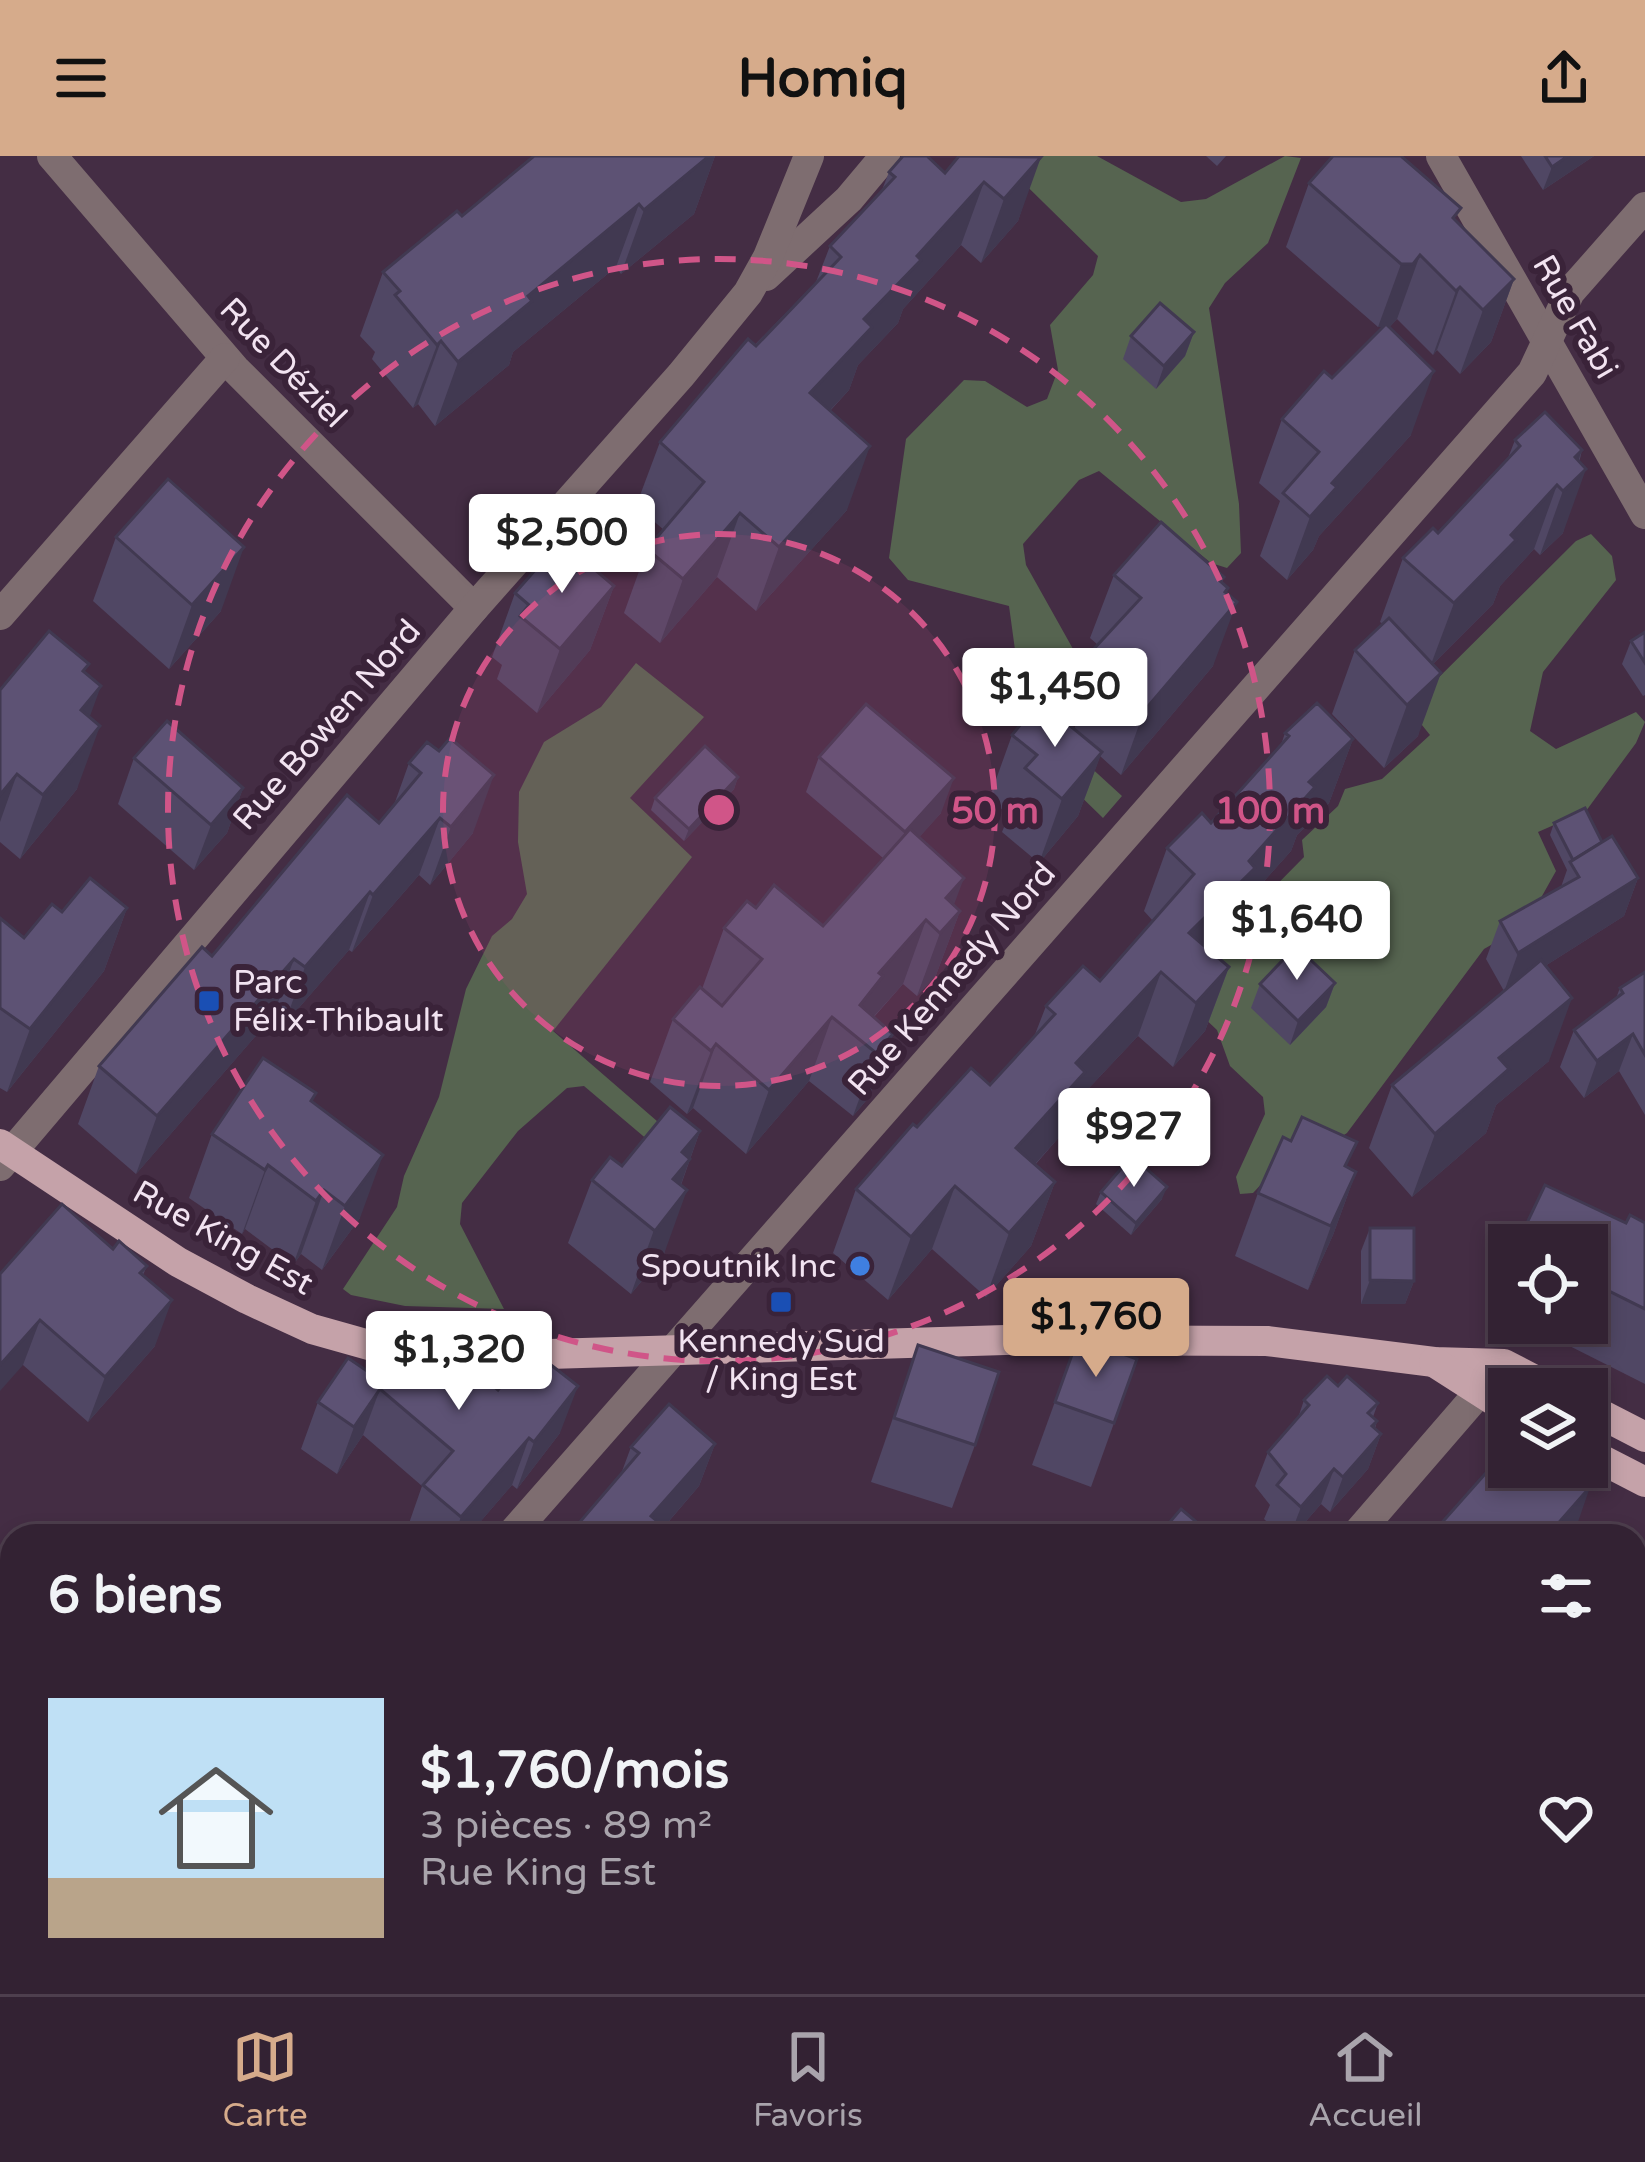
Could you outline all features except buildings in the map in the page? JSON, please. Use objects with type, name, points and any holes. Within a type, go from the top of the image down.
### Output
[{"type":"main road","name":"Rue King Est","points":[[4,1154],[178,1262],[277,1313],[338,1338],[376,1347],[487,1356],[1177,1339],[1322,1346],[1512,1368]]},
{"type":"main road","name":"Rue King Est","points":[[1434,1362],[1488,1399]]},
{"type":"main road","points":[[1608,1416],[1641,1431]]},
{"type":"main road","points":[[1608,1463],[1645,1483]]},
{"type":"street","name":"Rue Déziel","points":[[52,156],[226,358],[475,608]]},
{"type":"street","name":"Rue Bowen Nord","points":[[748,292],[768,257],[809,156]]},
{"type":"street","name":"Rue Bowen Nord","points":[[4,1154],[748,292],[849,199],[886,156]]},
{"type":"street","name":"Rue Fabi","points":[[1441,156],[1645,514]]},
{"type":"street","name":"Rue Kennedy Nord","points":[[521,1524],[1532,373],[1570,292],[1645,207]]},
{"type":"street","points":[[0,615],[226,358]]},
{"type":"street","points":[[1365,1524],[1504,1364]]},
{"type":"green space","points":[[996,156],[1097,156],[1181,202],[1206,199],[1285,156],[1301,158],[1268,243],[1225,283],[1209,308],[1239,504],[1241,553],[1227,568],[1211,563],[1099,471],[1079,480],[1023,544],[1026,565],[1082,665],[1075,683],[1050,711],[1051,731],[1122,796],[1103,818],[1028,745],[1009,606],[908,580],[889,558],[906,439],[964,380],[985,381],[1027,407],[1047,399],[1058,370],[1050,325],[1093,275],[1098,256]]},
{"type":"green space","points":[[1591,534],[1612,556],[1616,580],[1543,672],[1530,731],[1556,749],[1636,712],[1645,722],[1636,743],[1586,811],[1538,832],[1556,871],[1542,896],[1549,912],[1484,949],[1347,1133],[1330,1144],[1301,1142],[1253,1193],[1240,1194],[1236,1177],[1265,1114],[1263,1097],[1230,1066],[1217,1030],[1181,996],[1244,932],[1244,918],[1304,857],[1302,840],[1338,806],[1345,789],[1382,779],[1430,735],[1414,715],[1417,699],[1576,541]]},
{"type":"green space","points":[[636,663],[704,717],[630,798],[692,857],[553,1031],[665,1128],[649,1141],[584,1086],[567,1088],[518,1131],[462,1203],[460,1224],[504,1309],[405,1306],[351,1295],[343,1289],[397,1207],[404,1176],[439,1097],[466,989],[492,936],[512,919],[527,894],[518,842],[519,792],[544,742],[601,707]]},
{"type":"place","name":"Parc Félix-Thibault","points":[[209,1001]]},
{"type":"place","name":"Spoutnik Inc","points":[[860,1266]]},
{"type":"place","name":"Kennedy Sud / King Est","points":[[781,1302]]}]
